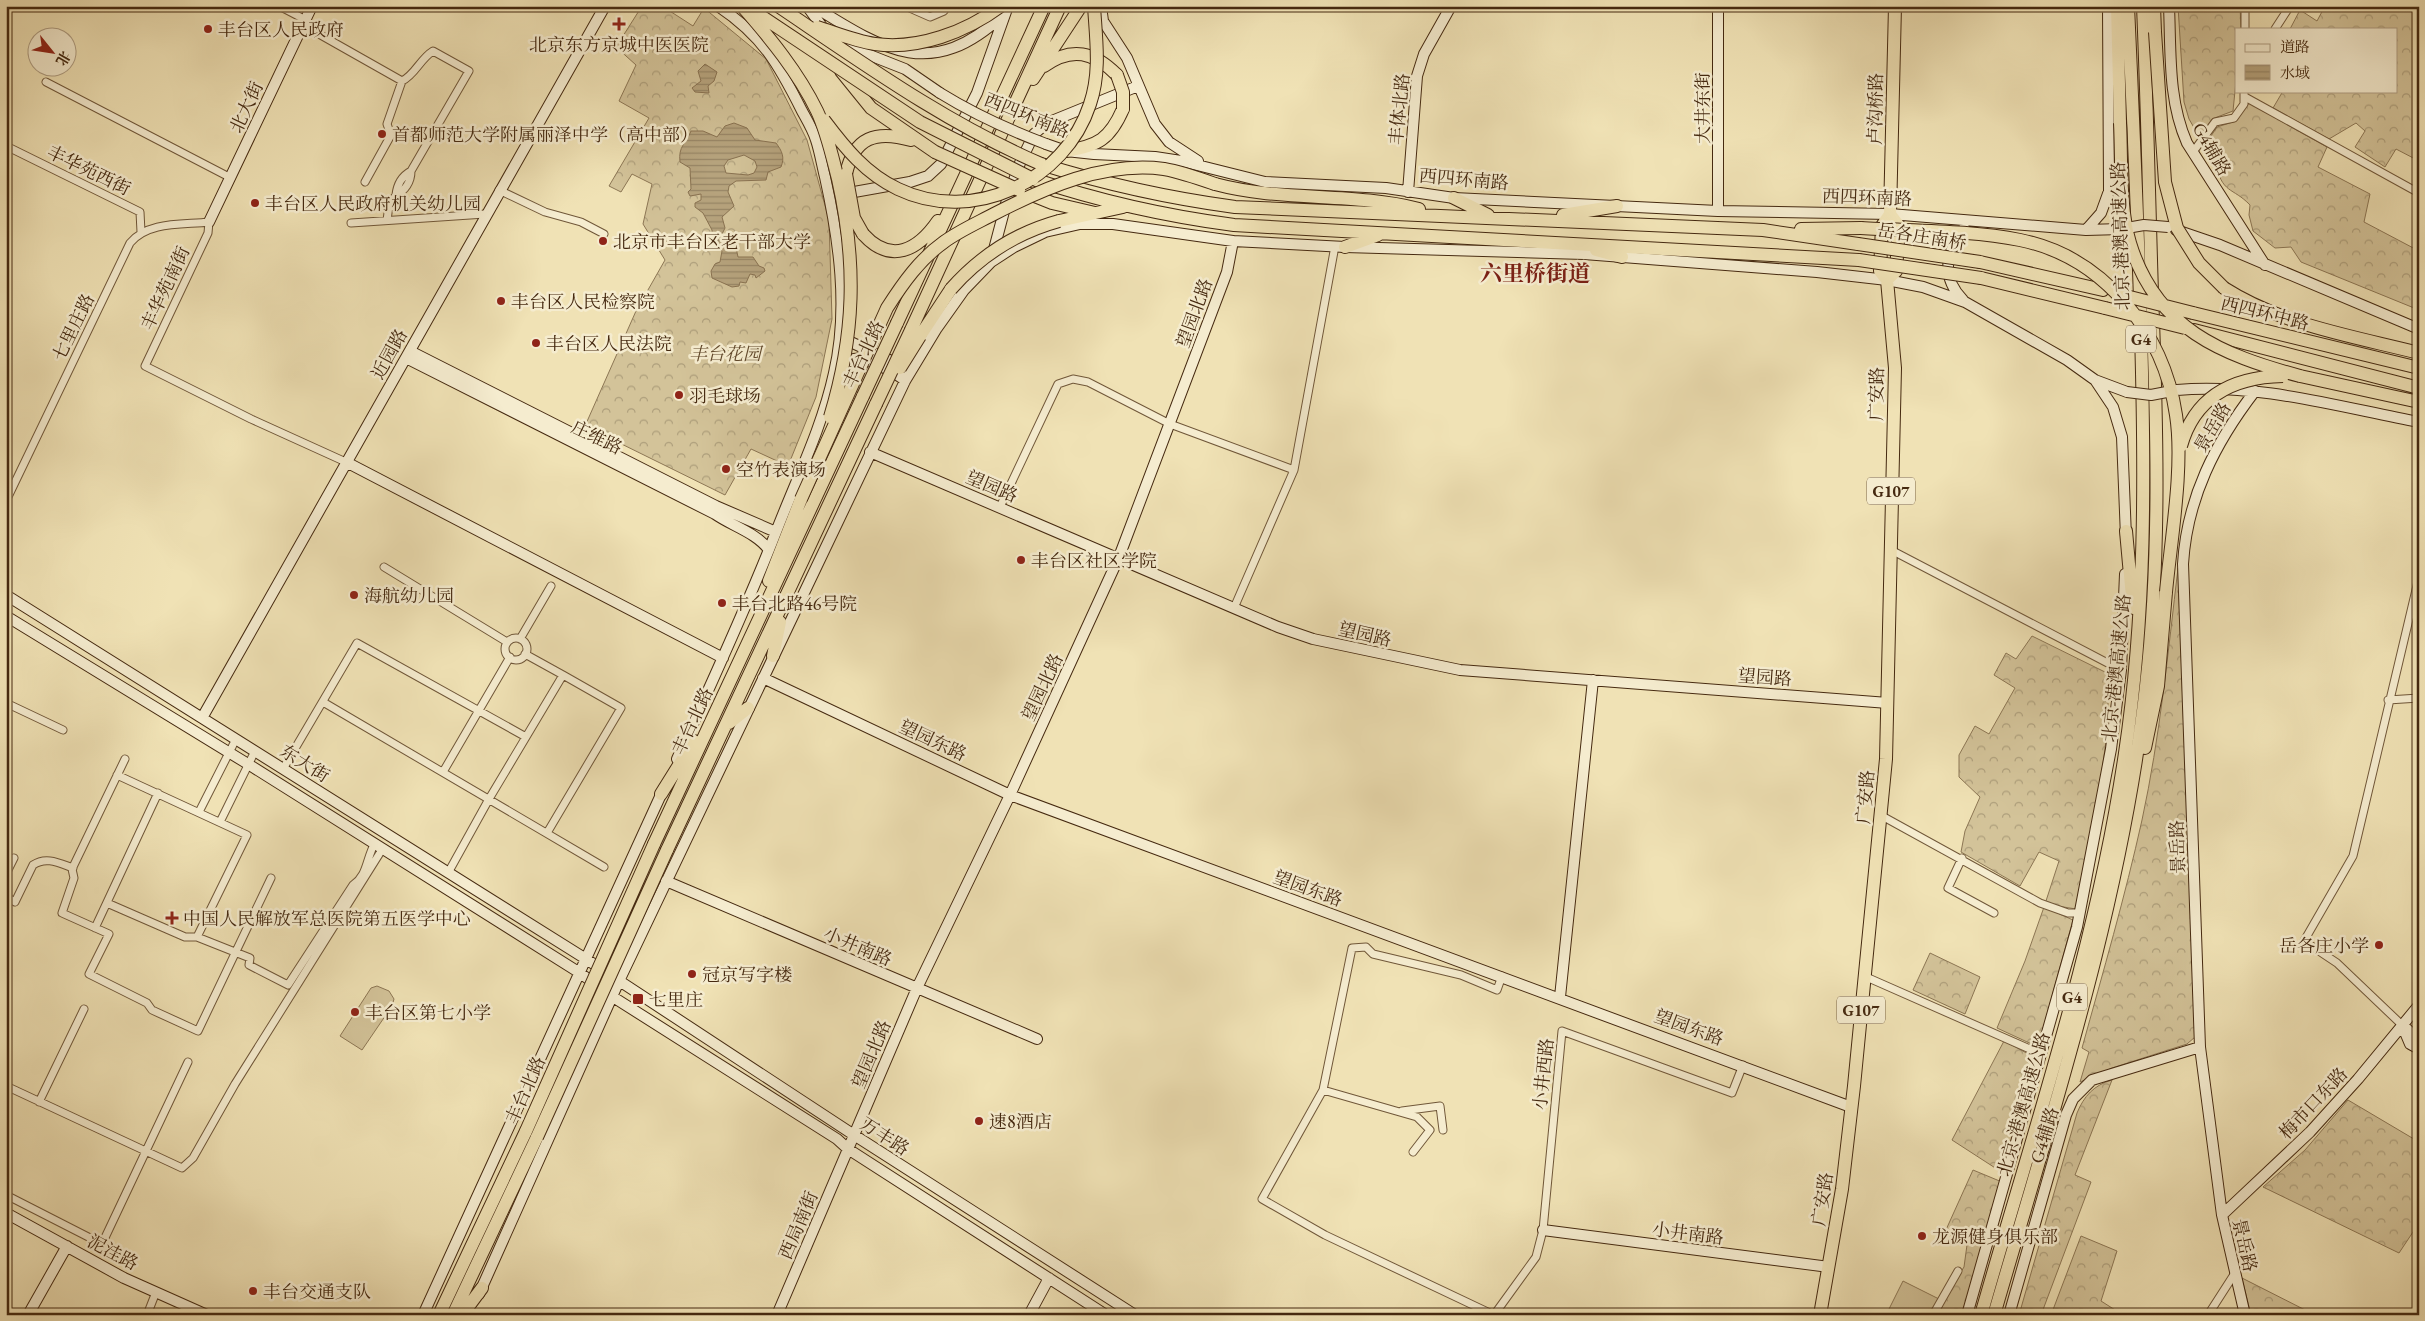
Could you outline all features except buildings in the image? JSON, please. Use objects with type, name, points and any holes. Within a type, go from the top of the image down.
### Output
[{"type":"highway","points":[[744,6],[776,44],[817,110],[859,163],[879,178],[900,190],[943,201],[983,199],[1004,193],[1026,183],[1043,171],[1061,154],[1078,131],[1090,105],[1096,78],[1098,51],[1094,6]]},
{"type":"highway","points":[[744,6],[920,122],[1033,178],[1126,206],[1175,217],[1234,225],[1566,243],[1622,257]]},
{"type":"highway","name":"西四环南路","points":[[779,6],[928,106],[972,132],[1041,164],[1123,187],[1178,199],[1235,207],[1763,230],[1858,244]]},
{"type":"highway","name":"丰台北路","points":[[453,1315],[654,844],[1044,6]]},
{"type":"highway","points":[[1010,112],[1060,6]]},
{"type":"highway","points":[[1010,112],[1081,6]]},
{"type":"highway","name":"卢沟桥路","points":[[1890,214],[1895,6]]},
{"type":"highway","points":[[2116,6],[2124,206],[2130,244],[2146,280],[2162,303],[2184,326],[2218,348],[2250,363],[2419,402]]},
{"type":"highway","name":"北京-港澳高速公路","points":[[1981,1315],[2090,932],[2125,753],[2135,673],[2144,554],[2144,434],[2137,198],[2128,6]]},
{"type":"highway","name":"北京-港澳高速公路","points":[[1995,1313],[2091,977],[2117,864],[2146,686],[2157,554],[2157,428],[2143,6]]},
{"type":"highway","points":[[2154,6],[2165,182],[2177,228],[2199,263],[2224,288],[2251,305],[2284,318],[2419,353]]},
{"type":"highway","points":[[799,20],[857,40],[893,45],[936,38],[1004,9]]},
{"type":"highway","points":[[1040,69],[1055,58],[1069,54],[1083,54],[1103,61],[1117,76],[1123,92],[1123,109],[1115,128],[1102,141],[1085,148],[1066,151]]},
{"type":"highway","points":[[841,71],[871,108],[935,152],[987,177],[1052,203],[1095,213]]},
{"type":"highway","points":[[801,499],[840,386],[852,312],[849,232],[831,151],[817,110]]},
{"type":"highway","name":"丰台北路","points":[[439,1315],[531,1134],[727,725],[876,404],[916,333],[1010,112]]},
{"type":"highway","points":[[920,142],[892,134],[877,135],[856,148],[848,162],[846,174],[854,218],[862,234],[870,242],[891,252],[905,251],[916,246],[930,233],[960,190]]},
{"type":"highway","points":[[761,613],[773,566],[801,499],[888,308],[914,270],[944,242],[972,225],[1071,179],[1100,172],[1163,169],[1243,192],[1380,201],[1443,215]]},
{"type":"highway","points":[[1454,198],[1493,218]]},
{"type":"highway","points":[[916,333],[966,272],[1010,240],[1034,228],[1126,206]]},
{"type":"highway","points":[[1538,220],[1617,206]]},
{"type":"highway","name":"G107","points":[[1887,280],[1880,271],[1882,226],[1890,214]]},
{"type":"highway","points":[[1763,230],[1861,228],[1998,236],[2021,240],[2050,249],[2082,266],[2112,288],[2141,322],[2158,353],[2170,383],[2176,416],[2178,457],[2158,686],[2117,864]]},
{"type":"highway","points":[[1340,247],[1384,232]]},
{"type":"highway","name":"岳各庄南桥","points":[[1566,243],[1859,260],[1981,278],[2194,330]]},
{"type":"highway","name":"岳各庄南桥","points":[[1858,244],[1980,262],[2103,290]]},
{"type":"highway","name":"广安路","points":[[1820,1315],[1842,1190],[1882,816],[1888,703],[1895,368],[1887,280]]},
{"type":"highway","name":"西四环中路","points":[[2103,290],[2419,368]]},
{"type":"highway","name":"西四环中路","points":[[2194,330],[2419,388]]},
{"type":"highway","points":[[2178,457],[2186,428],[2205,403],[2229,385],[2257,376],[2300,376]]},
{"type":"highway","points":[[2126,531],[2132,579],[2135,673]]},
{"type":"highway","points":[[774,656],[784,603]]},
{"type":"highway","points":[[661,794],[722,697]]},
{"type":"highway","points":[[727,725],[748,708]]},
{"type":"highway","points":[[462,1315],[482,1288]]},
{"type":"highway","points":[[433,1315],[448,1295]]},
{"type":"street","points":[[279,6],[402,81]]},
{"type":"street","name":"北大街","points":[[209,222],[312,6]]},
{"type":"street","name":"近园路","points":[[202,718],[348,463],[485,214],[605,6]]},
{"type":"street","points":[[718,6],[757,37],[779,66],[816,140],[829,196],[910,182],[928,176],[941,164],[977,93],[992,56],[1004,9]]},
{"type":"street","points":[[744,6],[841,71]]},
{"type":"street","name":"西四环南路","points":[[779,6],[833,41],[904,69],[969,111],[1013,132],[1066,151],[1117,157],[1155,157],[1206,166],[1265,182],[1386,188],[1454,198],[1718,211],[1890,214],[2086,230],[2121,229],[2144,225],[2168,227],[2220,245],[2265,265]]},
{"type":"street","points":[[904,6],[930,17],[944,11],[947,6]]},
{"type":"street","points":[[1101,6],[1103,21],[1127,58],[1161,134],[1169,142],[1206,166]]},
{"type":"street","name":"丰体北路","points":[[1408,192],[1417,76],[1427,48],[1451,6]]},
{"type":"street","name":"大井东街","points":[[1718,6],[1718,211]]},
{"type":"street","points":[[2086,230],[2101,213],[2109,191],[2108,6]]},
{"type":"street","name":"G4辅路","points":[[2169,6],[2173,103],[2179,125],[2193,152],[2265,265]]},
{"type":"street","points":[[2245,6],[2245,28]]},
{"type":"street","points":[[2276,28],[2290,6]]},
{"type":"street","points":[[813,7],[833,41]]},
{"type":"street","points":[[813,7],[844,25],[895,50],[917,54],[938,52],[961,46],[985,31],[1004,9]]},
{"type":"street","points":[[730,14],[793,38]]},
{"type":"street","points":[[365,182],[391,135],[388,124],[402,81],[408,78],[425,56],[433,51],[469,71],[411,171],[411,178],[402,192],[396,195],[389,206],[387,220]]},
{"type":"street","points":[[46,82],[231,178]]},
{"type":"street","points":[[991,262],[1007,200],[1020,163],[1034,134],[1047,123],[1138,86]]},
{"type":"street","points":[[2193,152],[2215,122],[2234,118],[2244,104],[2245,94],[2419,193]]},
{"type":"street","name":"丰华苑西街","points":[[6,146],[140,212],[141,232]]},
{"type":"street","points":[[499,190],[546,212],[581,222],[604,234]]},
{"type":"street","name":"丰台北路","points":[[423,1315],[754,591],[817,428],[834,372],[840,336],[841,275],[834,218],[829,196]]},
{"type":"street","points":[[351,222],[485,214]]},
{"type":"street","points":[[1966,302],[1952,289],[1947,267],[1952,244],[1971,220]]},
{"type":"street","points":[[141,232],[156,227],[209,222]]},
{"type":"street","name":"丰华苑南街","points":[[209,222],[208,233],[145,366],[348,463]]},
{"type":"street","points":[[469,1315],[619,981],[905,381],[964,290],[991,262],[1014,247],[1045,232],[1080,224],[1113,224],[1233,241],[1340,247],[1622,257],[1817,272],[1887,280],[1923,287],[1966,302],[2068,360],[2095,380],[2127,392],[2151,395],[2210,387],[2255,391],[2419,422]]},
{"type":"street","name":"七里庄路","points":[[6,501],[10,485],[130,243],[141,232]]},
{"type":"street","name":"望园北路","points":[[848,1149],[916,988],[1010,795],[1119,557],[1227,272],[1233,241]]},
{"type":"street","points":[[1234,608],[1294,470],[1340,247]]},
{"type":"street","points":[[2265,265],[2419,329]]},
{"type":"street","points":[[840,336],[911,370]]},
{"type":"street","name":"庄维路","points":[[408,355],[716,506],[776,532]]},
{"type":"street","name":"庄维路","points":[[408,355],[715,514],[730,525],[762,541],[769,550]]},
{"type":"street","points":[[834,372],[848,361],[862,358],[898,375],[905,381]]},
{"type":"street","points":[[1000,507],[1058,384],[1073,379],[1088,382],[1170,424],[1294,470]]},
{"type":"street","points":[[1967,1315],[2080,913],[2104,787],[2121,670],[2126,531],[2122,437],[2113,407],[2095,380]]},
{"type":"street","name":"景岳路","points":[[2245,1315],[2222,1215],[2200,1047],[2183,564],[2185,537],[2199,486],[2230,423],[2255,391]]},
{"type":"street","name":"望园路","points":[[870,452],[1119,557],[1234,608],[1314,639],[1434,666],[1888,703]]},
{"type":"street","points":[[348,463],[723,658]]},
{"type":"street","points":[[1890,550],[2121,670]]},
{"type":"street","points":[[384,567],[507,642]]},
{"type":"street","points":[[2419,577],[2352,856],[2304,941],[2337,963],[2419,1041]]},
{"type":"street","points":[[520,639],[550,586]]},
{"type":"street","name":"东大街","points":[[6,595],[586,959]]},
{"type":"street","name":"东大街","points":[[6,616],[248,764],[580,973]]},
{"type":"street","points":[[513,638],[520,639],[527,647],[525,654],[520,658],[510,657],[506,652],[507,642],[513,638]]},
{"type":"street","points":[[283,769],[357,642],[526,737]]},
{"type":"street","points":[[525,654],[621,708],[547,833]]},
{"type":"street","points":[[443,772],[510,657]]},
{"type":"street","points":[[448,873],[489,799],[563,675]]},
{"type":"street","name":"望园东路","points":[[763,678],[1010,795],[1560,997],[1852,1107]]},
{"type":"street","points":[[1560,997],[1593,680]]},
{"type":"street","points":[[2388,700],[2419,698]]},
{"type":"street","points":[[323,702],[604,867]]},
{"type":"street","points":[[6,703],[63,730]]},
{"type":"street","points":[[199,812],[236,739]]},
{"type":"street","points":[[220,822],[255,751]]},
{"type":"street","points":[[125,759],[73,868],[74,878],[62,913],[109,934],[89,974],[147,1003],[152,1010],[198,1031],[272,878]]},
{"type":"street","points":[[117,775],[247,835],[197,937]]},
{"type":"street","points":[[95,928],[158,794]]},
{"type":"street","points":[[1882,816],[1962,858],[2040,903],[2068,913],[2080,913]]},
{"type":"street","points":[[107,903],[185,937],[197,937],[250,958],[249,965],[288,985],[353,885],[360,880],[366,868],[368,855],[379,846]]},
{"type":"street","points":[[6,1086],[182,1168],[193,1158],[235,1084],[379,846]]},
{"type":"street","points":[[6,874],[14,858]]},
{"type":"street","points":[[1962,858],[1948,888],[1994,913]]},
{"type":"street","points":[[6,897],[15,902],[33,865],[38,862],[51,860],[73,868]]},
{"type":"street","name":"小井南路","points":[[666,882],[1037,1039]]},
{"type":"street","points":[[618,888],[617,905],[619,914],[625,921],[630,924],[648,921]]},
{"type":"street","points":[[1494,1315],[1325,1235],[1262,1199],[1323,1090],[1352,948],[1366,947],[1373,954],[1461,975],[1498,990],[1502,976]]},
{"type":"street","name":"万丰路","points":[[586,959],[854,1135],[1135,1315]]},
{"type":"street","name":"万丰路","points":[[580,973],[613,997],[837,1139],[848,1149],[1106,1315]]},
{"type":"street","points":[[1864,976],[2041,1054]]},
{"type":"street","name":"梅市口东路","points":[[2222,1215],[2310,1132],[2419,1005]]},
{"type":"street","points":[[39,1102],[84,1009]]},
{"type":"street","points":[[2402,1025],[2410,1044],[2419,1050]]},
{"type":"street","name":"小井西路","points":[[1494,1315],[1536,1257],[1543,1230],[1562,1031],[1732,1093],[1743,1065]]},
{"type":"street","name":"G4辅路","points":[[2009,1315],[2072,1099],[2092,1080],[2200,1047]]},
{"type":"street","points":[[6,1195],[102,1244],[188,1062]]},
{"type":"street","points":[[1323,1090],[1417,1117],[1430,1130],[1414,1152]]},
{"type":"street","points":[[1400,1112],[1440,1106],[1442,1130]]},
{"type":"street","name":"西局南街","points":[[777,1315],[848,1149]]},
{"type":"street","name":"泥洼路","points":[[6,1213],[124,1278],[207,1315]]},
{"type":"street","name":"小井南路","points":[[1543,1230],[1829,1267]]},
{"type":"street","points":[[28,1315],[68,1246]]},
{"type":"street","points":[[1933,1315],[1958,1271]]},
{"type":"street","points":[[2208,1315],[2235,1272]]},
{"type":"street","points":[[1029,1315],[1049,1278]]},
{"type":"street","points":[[147,1315],[156,1292]]},
{"type":"green space","name":"丰台花园","points":[[642,6],[662,6],[693,26],[704,8],[766,59],[807,140],[829,220],[832,319],[816,397],[788,466],[751,449],[725,495],[585,426],[636,311],[665,260],[643,224],[652,184],[632,174],[621,192],[609,186],[649,118],[619,101],[636,65],[616,47]]},
{"type":"green space","points":[[2178,6],[2240,6],[2241,28],[2235,28],[2235,91],[2233,111],[2212,119],[2200,138],[2189,119],[2184,102]]},
{"type":"green space","points":[[2325,6],[2419,6],[2419,161],[2396,149],[2385,167],[2355,147],[2365,131],[2356,123],[2329,139],[2273,108],[2282,92],[2398,92],[2398,28],[2291,28],[2300,10],[2317,21]]},
{"type":"green space","points":[[2249,103],[2327,147],[2318,167],[2370,194],[2364,222],[2419,251],[2419,310],[2301,262],[2291,247],[2275,248],[2253,231],[2249,215],[2250,205],[2224,185],[2216,162],[2207,156],[2203,148],[2217,127],[2236,121]]},
{"type":"green space","points":[[2178,568],[2195,1037],[2187,1044],[2112,1068],[2080,1082],[2089,1052],[2082,1048],[2114,934],[2148,789],[2163,694]]},
{"type":"green space","points":[[2032,636],[2109,674],[2107,734],[2099,792],[2076,909],[2045,904],[2059,861],[2039,852],[2020,886],[1961,852],[1965,831],[1980,797],[1959,777],[1959,755],[1975,726],[1989,734],[2015,688],[1994,675],[2006,653],[2016,659]]},
{"type":"green space","points":[[2044,907],[2073,920],[2038,1047],[1997,1028],[2025,961]]},
{"type":"green space","points":[[1930,953],[1980,977],[1965,1014],[1913,990]]},
{"type":"green space","points":[[377,986],[389,991],[394,999],[392,1006],[362,1050],[340,1036],[371,988]]},
{"type":"green space","points":[[2004,1041],[2036,1058],[2003,1173],[1952,1140]]},
{"type":"green space","points":[[2112,1080],[2075,1175],[2091,1182],[2041,1315],[2019,1315],[2077,1113],[2090,1092]]},
{"type":"green space","points":[[2348,1100],[2419,1142],[2419,1223],[2399,1253],[2263,1187],[2305,1150]]},
{"type":"green space","points":[[1973,1170],[2002,1182],[1962,1315],[1938,1315],[1940,1311],[1937,1309],[1964,1267],[1967,1245],[1945,1232]]},
{"type":"green space","points":[[2081,1236],[2117,1251],[2101,1301],[2123,1315],[2051,1315]]},
{"type":"green space","points":[[2242,1278],[2315,1315],[2251,1315]]},
{"type":"green space","points":[[1903,1281],[1939,1299],[1931,1315],[1886,1315]]},
{"type":"water","points":[[705,64],[717,72],[714,81],[708,86],[709,93],[695,92],[692,88],[701,81],[698,71]]},
{"type":"water","points":[[734,123],[747,128],[755,140],[776,143],[783,157],[781,167],[768,172],[766,180],[736,181],[729,186],[728,192],[734,206],[722,217],[725,228],[722,234],[723,239],[735,243],[738,257],[753,257],[765,271],[756,278],[755,275],[750,274],[746,283],[740,282],[739,286],[732,287],[712,278],[711,271],[715,264],[720,262],[722,251],[713,242],[712,230],[703,213],[695,207],[695,203],[701,200],[701,194],[690,196],[688,192],[691,189],[690,168],[680,162],[681,149],[691,131],[703,131],[717,137],[725,126]],"holes":[[[744,155],[755,161],[757,167],[754,173],[748,175],[726,173],[724,166],[728,160]]]},
{"type":"place","name":"北京东方京城中医医院","points":[[619,24]]},
{"type":"place","name":"丰台区人民政府","points":[[208,29]]},
{"type":"place","name":"首都师范大学附属丽泽中学（高中部）","points":[[382,134]]},
{"type":"place","name":"丰台区人民政府机关幼儿园","points":[[255,203]]},
{"type":"place","name":"北京市丰台区老干部大学","points":[[603,241]]},
{"type":"place","name":"丰台区人民检察院","points":[[501,301]]},
{"type":"place","name":"丰台区人民法院","points":[[536,343]]},
{"type":"place","name":"羽毛球场","points":[[679,395]]},
{"type":"place","name":"空竹表演场","points":[[726,469]]},
{"type":"place","name":"丰台区社区学院","points":[[1021,560]]},
{"type":"place","name":"海航幼儿园","points":[[354,595]]},
{"type":"place","name":"丰台北路46号院","points":[[722,603]]},
{"type":"place","name":"中国人民解放军总医院第五医学中心","points":[[172,918]]},
{"type":"place","name":"岳各庄小学","points":[[2379,945]]},
{"type":"place","name":"冠京写字楼","points":[[692,974]]},
{"type":"place","name":"七里庄","points":[[638,999]]},
{"type":"place","name":"丰台区第七小学","points":[[355,1012]]},
{"type":"place","name":"速8酒店","points":[[979,1121]]},
{"type":"place","name":"龙源健身俱乐部","points":[[1922,1236]]},
{"type":"place","name":"丰台交通支队","points":[[253,1291]]},
{"type":"district","name":"六里桥街道","points":[[1535,273]]}]
